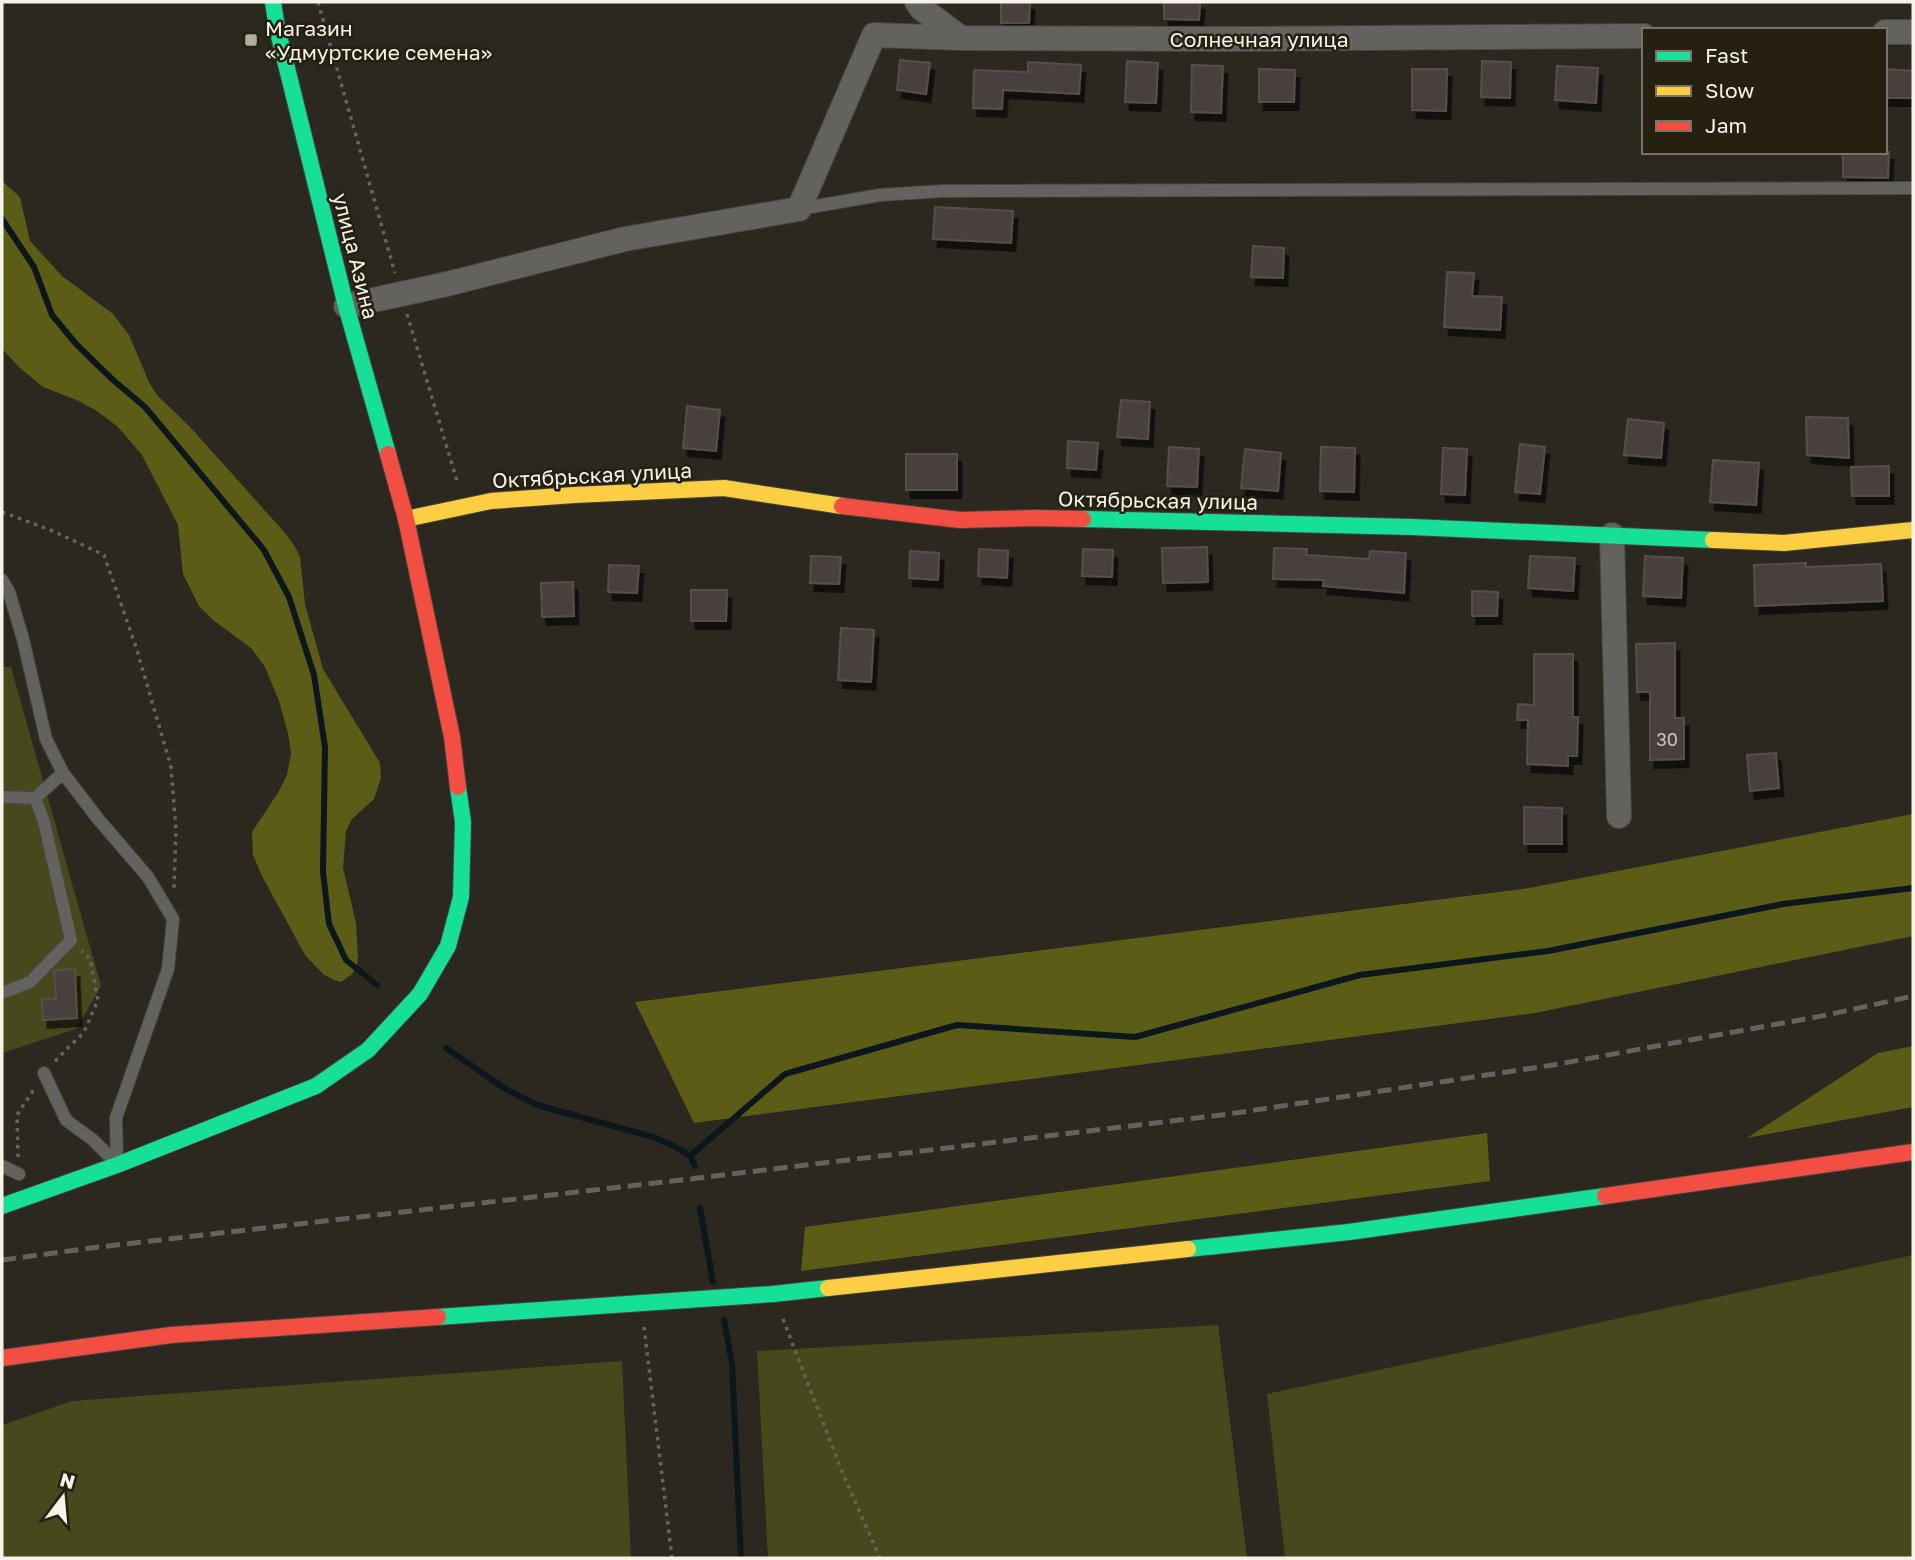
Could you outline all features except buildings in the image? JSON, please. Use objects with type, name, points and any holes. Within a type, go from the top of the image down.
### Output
[{"type":"street","name":"улица Азина","points":[[2,1206],[20,1202],[117,1165],[316,1086],[368,1049],[419,994],[448,946],[461,897],[463,822],[452,737],[406,519],[346,306],[280,41],[273,2]]},
{"type":"street","points":[[917,2],[921,8],[961,38]]},
{"type":"street","points":[[1887,32],[1913,32]]},
{"type":"street","name":"Солнечная улица","points":[[799,209],[874,35],[1253,39],[1642,36]]},
{"type":"street","points":[[346,306],[447,284],[625,239],[799,209]]},
{"type":"street","name":"Октябрьская улица","points":[[406,519],[491,501],[724,488],[867,510],[960,520],[1035,518],[1412,527],[1784,543],[1913,530]]},
{"type":"street","points":[[1612,536],[1619,816]]},
{"type":"street","points":[[2,1358],[171,1335],[774,1294],[1349,1232],[1913,1152]]},
{"type":"lane","points":[[799,209],[880,195],[943,191],[1913,188]]},
{"type":"lane","points":[[2,580],[9,592],[23,639],[46,739],[63,774],[148,877],[173,919],[168,969],[116,1118],[117,1165]]},
{"type":"lane","points":[[2,797],[35,798],[63,774]]},
{"type":"lane","points":[[2,993],[30,982],[71,940],[44,822],[35,798]]},
{"type":"lane","points":[[44,1073],[66,1120],[93,1140],[117,1165]]},
{"type":"lane","points":[[2,1166],[19,1174]]},
{"type":"path","points":[[318,2],[464,506]]},
{"type":"path","points":[[2,512],[54,531],[104,555],[137,650],[171,767],[176,830],[173,919]]},
{"type":"path","points":[[774,1294],[843,1474],[880,1558]]},
{"type":"path","points":[[642,1304],[672,1558]]},
{"type":"shaded area","points":[[2,181],[20,197],[30,241],[62,276],[113,314],[129,335],[157,395],[191,428],[285,533],[300,557],[305,604],[323,669],[380,763],[381,778],[374,799],[352,819],[346,831],[343,868],[356,923],[358,958],[352,974],[341,982],[323,974],[305,955],[253,855],[252,832],[287,775],[291,753],[279,701],[265,667],[251,648],[199,606],[183,574],[178,525],[142,455],[118,427],[97,411],[43,387],[2,349]]},
{"type":"shaded area","points":[[2,667],[11,667],[101,986],[76,1029],[2,1053]]},
{"type":"shaded area","points":[[1913,814],[1913,936],[1535,1013],[694,1123],[635,1002],[1529,888]]},
{"type":"shaded area","points":[[1913,1046],[1913,1107],[1747,1138],[1878,1053]]},
{"type":"shaded area","points":[[1487,1133],[1490,1181],[801,1271],[805,1227]]},
{"type":"shaded area","points":[[1913,1255],[1913,1558],[1285,1558],[1267,1394]]},
{"type":"shaded area","points":[[1218,1325],[1247,1558],[768,1558],[757,1351]]},
{"type":"shaded area","points":[[622,1361],[631,1558],[2,1558],[2,1425],[72,1401]]},
{"type":"waterway","points":[[2,219],[34,267],[52,315],[77,345],[145,407],[264,550],[289,597],[314,675],[325,747],[323,872],[329,924],[346,960],[377,985]]},
{"type":"waterway","points":[[690,1156],[785,1074],[957,1025],[1135,1037],[1360,975],[1548,951],[1783,904],[1913,888]]},
{"type":"waterway","points":[[446,1048],[504,1088],[537,1105],[653,1137],[690,1156],[695,1166]]},
{"type":"waterway","points":[[700,1208],[713,1282]]},
{"type":"waterway","points":[[724,1320],[732,1363],[741,1558]]},
{"type":"railway","points":[[2,1260],[1229,1114],[1553,1065],[1827,1015],[1913,996]]},
{"type":"traffic: fast","points":[[273,2],[277,28],[346,306],[388,454]]},
{"type":"traffic: fast","points":[[1083,519],[1412,527],[1713,540]]},
{"type":"traffic: fast","points":[[2,1206],[117,1165],[316,1086],[368,1050],[420,994],[448,946],[461,897],[463,822],[458,787]]},
{"type":"traffic: fast","points":[[1188,1249],[1349,1232],[1605,1196]]},
{"type":"traffic: fast","points":[[438,1317],[828,1288]]},
{"type":"traffic: slow","points":[[406,519],[491,501],[724,488],[842,506]]},
{"type":"traffic: slow","points":[[1713,540],[1784,543],[1913,530]]},
{"type":"traffic: slow","points":[[828,1288],[1188,1249]]},
{"type":"traffic: jam","points":[[388,454],[406,519],[452,737],[458,787]]},
{"type":"traffic: jam","points":[[842,506],[960,520],[1083,519]]},
{"type":"traffic: jam","points":[[1605,1196],[1913,1152]]},
{"type":"traffic: jam","points":[[2,1358],[171,1335],[438,1317]]},
{"type":"place","name":"Магазин «Удмуртские семена»","points":[[251,40]]}]
